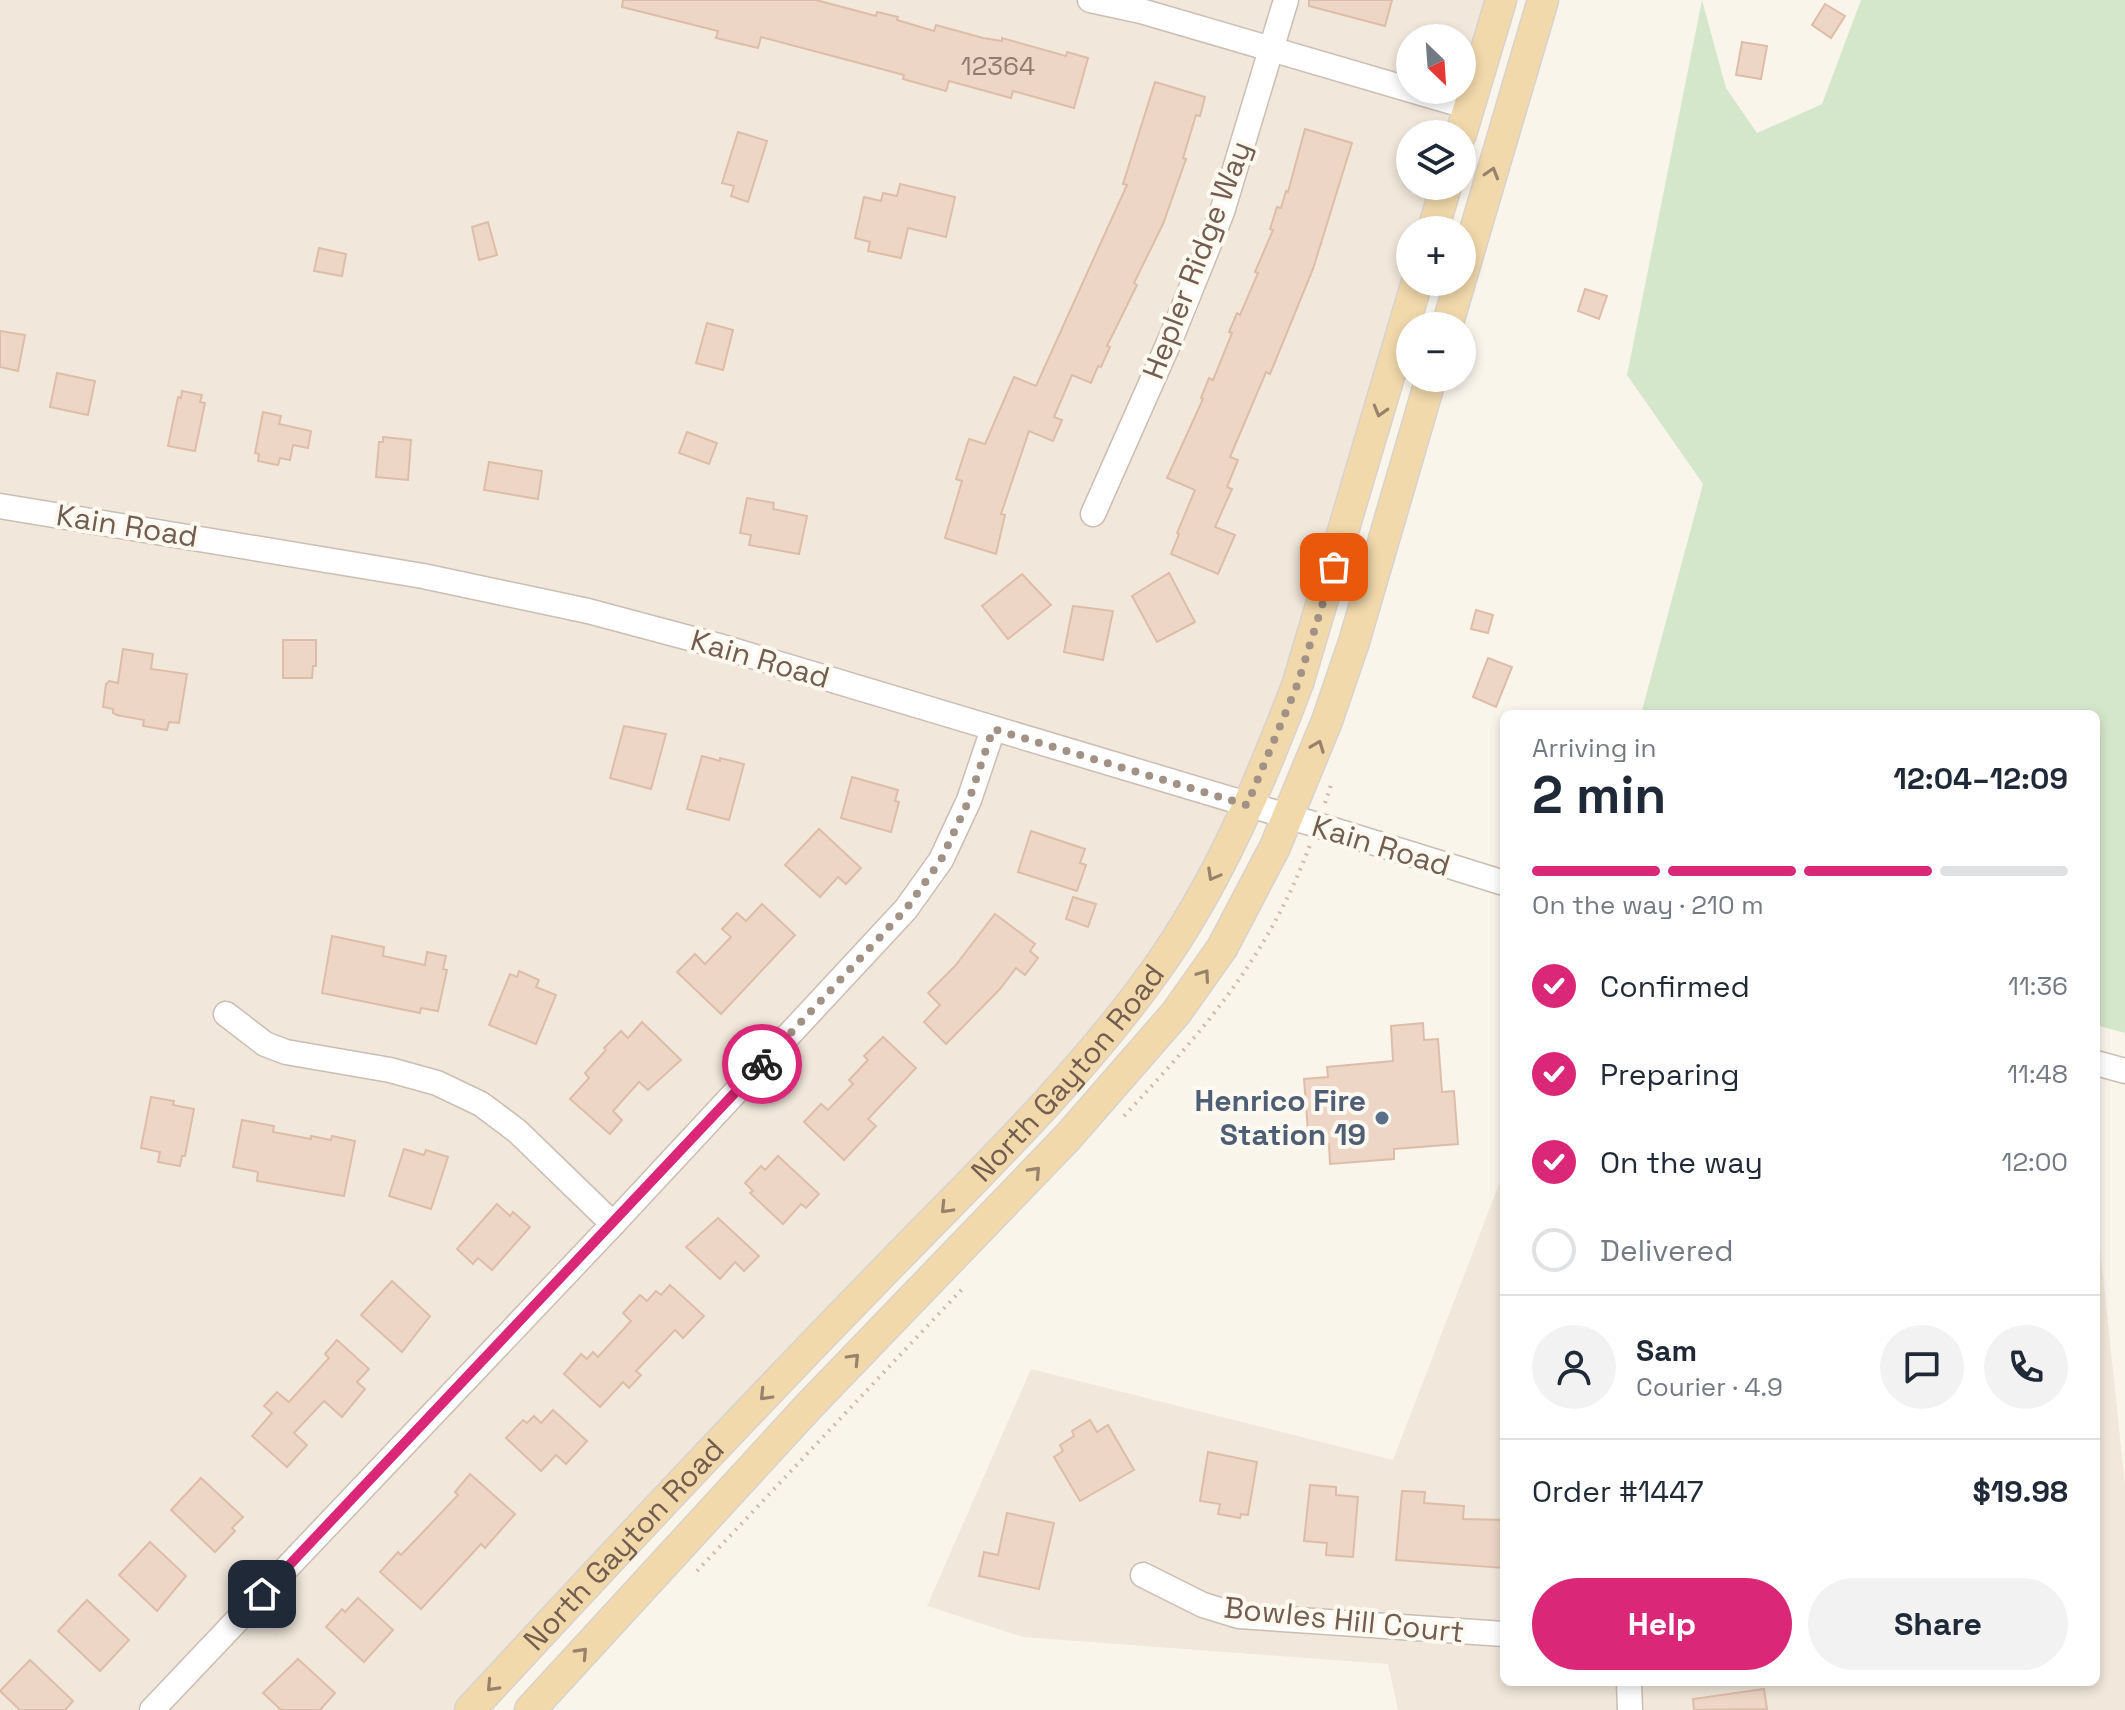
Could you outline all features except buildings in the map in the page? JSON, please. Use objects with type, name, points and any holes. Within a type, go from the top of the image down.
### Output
[{"type":"main road","points":[[1465,120],[1501,0]]},
{"type":"main road","points":[[1476,227],[1543,0]]},
{"type":"main road","name":"North Gayton Road","points":[[470,1710],[670,1494],[1016,1136],[1121,1017],[1185,926],[1247,805],[1298,683],[1413,296]]},
{"type":"main road","name":"North Gayton Road","points":[[530,1710],[809,1406],[1031,1177],[1141,1056],[1222,948],[1288,817],[1327,721],[1354,642],[1427,392]]},
{"type":"street","points":[[1090,0],[1141,11],[1270,50],[1462,120]]},
{"type":"street","name":"Hepler Ridge Way","points":[[1093,514],[1171,338],[1222,212],[1286,0]]},
{"type":"street","name":"Kain Road","points":[[0,506],[517,594],[719,646],[1500,882]]},
{"type":"street","points":[[152,1710],[613,1224],[906,909],[941,860],[969,800],[993,729]]},
{"type":"street","points":[[226,1014],[265,1044],[286,1052],[390,1070],[437,1083],[481,1104],[517,1131],[613,1224]]},
{"type":"street","points":[[2100,1064],[2125,1071]]},
{"type":"street","name":"Bowles Hill Court","points":[[1143,1575],[1203,1605],[1239,1616],[1500,1634]]},
{"type":"street","points":[[1629,1686],[1630,1710]]},
{"type":"shaded area","points":[[0,0],[1505,0],[1476,90],[1476,24],[1396,24],[1396,104],[1472,104],[1466,120],[1396,120],[1396,200],[1447,200],[1442,216],[1396,216],[1396,296],[1406,296],[1402,312],[1396,312],[1396,332],[1277,753],[1114,1034],[481,1710],[0,1710]]},
{"type":"shaded area","points":[[1500,1181],[1500,1686],[2100,1686],[2100,1246],[2125,1485],[2125,1710],[1398,1710],[1388,1664],[1023,1637],[927,1606],[1031,1369],[1393,1460]]},
{"type":"green space","points":[[1702,0],[1726,88],[1757,133],[1822,104],[1861,0],[2125,0],[2125,1033],[2100,1026],[2100,710],[1642,710],[1703,484],[1627,375]]},
{"type":"way so far","points":[[762,1064],[906,909],[941,860],[969,800],[993,729],[1247,805],[1298,683],[1334,567]]},
{"type":"place","name":"Henrico Fire Station 19","points":[[1382,1118]]},
{"type":"route","points":[[262,1594],[762,1064]]}]
